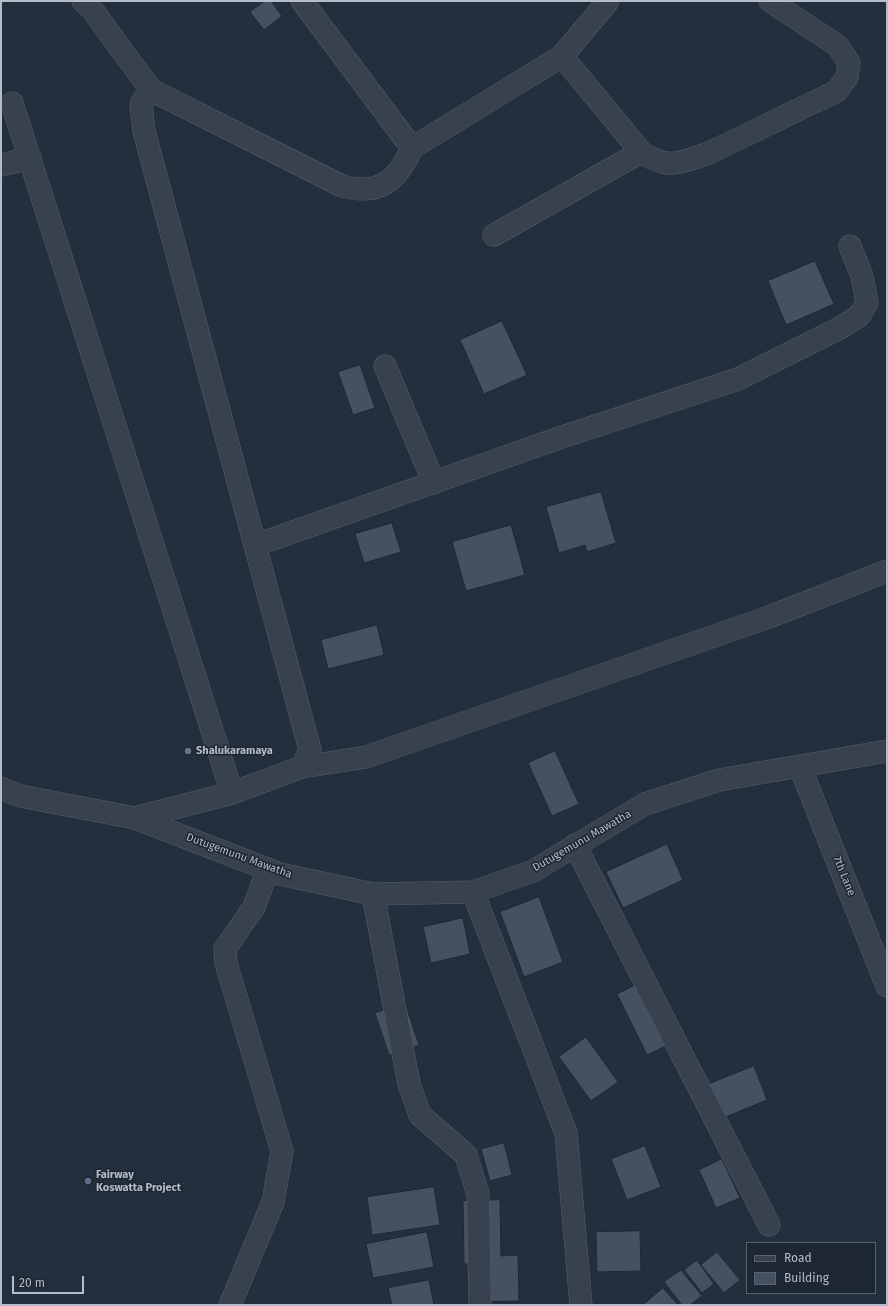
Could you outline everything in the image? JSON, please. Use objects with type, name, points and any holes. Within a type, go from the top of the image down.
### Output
[{"type":"street","points":[[82,1],[91,8],[151,90],[342,186],[356,190],[369,189],[392,180],[403,167],[412,148],[562,56],[608,1]]},
{"type":"street","points":[[302,1],[412,148]]},
{"type":"street","points":[[562,56],[641,152],[656,162],[670,164],[707,154],[837,91],[846,77],[848,62],[838,46],[770,1]]},
{"type":"street","points":[[151,90],[141,104],[144,131],[310,750],[302,768]]},
{"type":"street","points":[[12,103],[232,793]]},
{"type":"street","points":[[494,235],[641,152]]},
{"type":"street","points":[[1,165],[30,158]]},
{"type":"street","points":[[256,545],[559,438],[738,379],[840,328],[858,316],[867,303],[862,276],[850,246]]},
{"type":"street","points":[[385,366],[434,483]]},
{"type":"street","points":[[136,818],[232,793],[302,768],[366,757],[769,617],[887,571]]},
{"type":"street","name":"Dutugemunu Mawatha","points":[[1,788],[20,796],[136,818],[280,874],[373,894],[473,892],[532,871],[645,804],[719,780],[887,751]]},
{"type":"street","name":"7th Lane","points":[[800,767],[887,986]]},
{"type":"street","points":[[575,846],[769,1225]]},
{"type":"street","points":[[230,1305],[273,1202],[282,1151],[226,963],[225,949],[254,906],[268,869]]},
{"type":"street","points":[[473,892],[566,1133],[581,1305]]},
{"type":"street","points":[[373,894],[409,1084],[420,1115],[466,1155],[478,1194],[480,1305]]},
{"type":"building","points":[[265,1],[271,1],[282,16],[264,30],[250,12]]},
{"type":"building","points":[[815,261],[834,304],[786,325],[768,281]]},
{"type":"building","points":[[502,321],[527,375],[484,394],[460,340]]},
{"type":"building","points":[[360,365],[375,408],[353,415],[338,372]]},
{"type":"building","points":[[601,492],[616,543],[587,552],[585,545],[559,553],[546,507]]},
{"type":"building","points":[[392,523],[401,552],[364,563],[355,534]]},
{"type":"building","points":[[511,525],[525,575],[466,591],[452,542]]},
{"type":"building","points":[[377,625],[384,655],[328,669],[321,640]]},
{"type":"building","points":[[555,751],[579,804],[552,816],[528,763]]},
{"type":"building","points":[[667,844],[683,880],[623,908],[606,872]]},
{"type":"building","points":[[539,897],[563,962],[524,977],[500,912]]},
{"type":"building","points":[[463,918],[470,954],[431,963],[423,927]]},
{"type":"building","points":[[640,983],[670,1044],[647,1055],[617,994]]},
{"type":"building","points":[[405,1003],[419,1045],[389,1055],[375,1013]]},
{"type":"building","points":[[586,1037],[618,1082],[591,1101],[559,1057]]},
{"type":"building","points":[[754,1066],[767,1100],[723,1118],[709,1084]]},
{"type":"building","points":[[504,1143],[512,1175],[490,1181],[481,1149]]},
{"type":"building","points":[[645,1146],[661,1187],[627,1200],[611,1159]]},
{"type":"building","points":[[722,1159],[740,1198],[716,1208],[699,1170]]},
{"type":"building","points":[[434,1187],[440,1225],[372,1235],[367,1197]]},
{"type":"building","points":[[500,1200],[501,1256],[518,1255],[519,1301],[471,1302],[470,1264],[464,1264],[463,1201]]},
{"type":"building","points":[[640,1231],[641,1271],[597,1272],[596,1232]]},
{"type":"building","points":[[427,1232],[434,1267],[373,1278],[366,1244]]},
{"type":"building","points":[[717,1252],[740,1280],[724,1293],[701,1265]]},
{"type":"building","points":[[697,1260],[714,1284],[702,1293],[684,1270]]},
{"type":"building","points":[[681,1270],[702,1296],[690,1305],[682,1305],[664,1282]]},
{"type":"building","points":[[429,1280],[434,1305],[392,1305],[388,1288]]},
{"type":"building","points":[[663,1288],[678,1305],[643,1305]]},
{"type":"place","name":"Shalukaramaya","points":[[188,751]]},
{"type":"place","name":"Fairway Koswatta Project","points":[[88,1181]]}]
